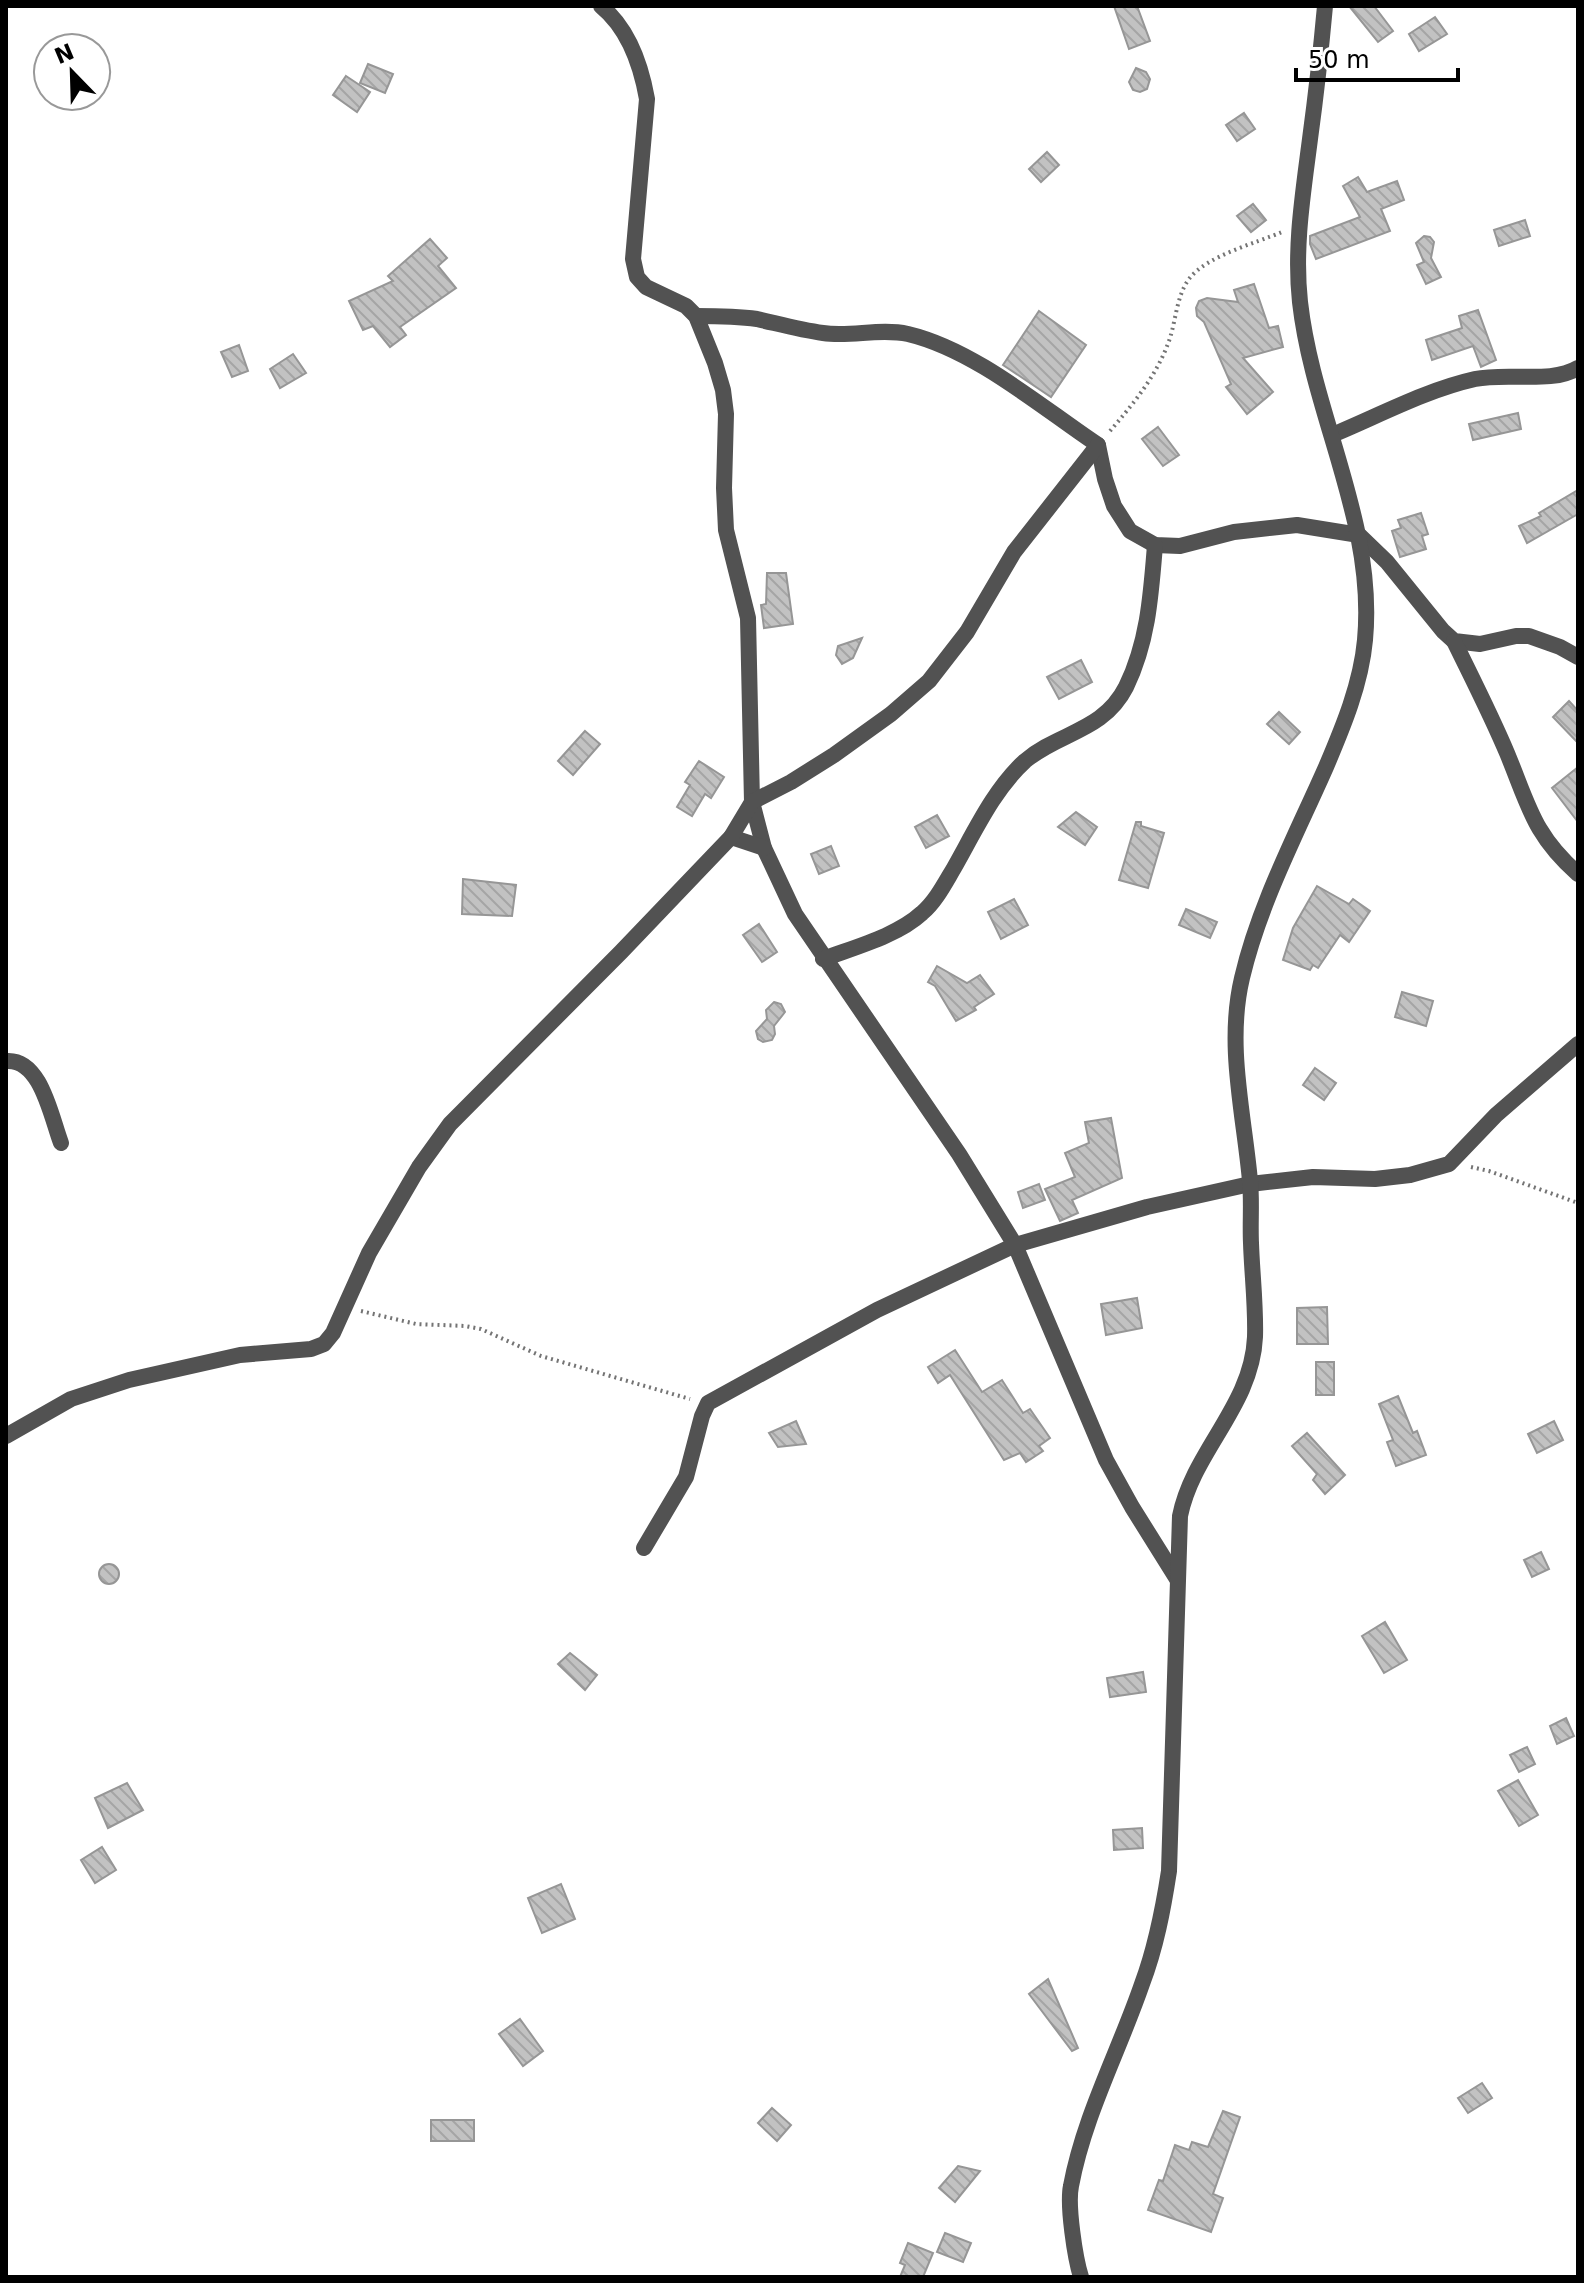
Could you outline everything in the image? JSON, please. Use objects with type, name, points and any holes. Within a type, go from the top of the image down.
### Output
[{"type":"street","points":[[601,6],[620,26],[632,48],[643,76],[647,99],[633,243],[637,277],[646,287],[686,306],[696,316],[715,363],[726,414],[726,530],[748,618],[752,802],[764,848],[795,914],[823,959],[959,1154],[1015,1245],[1106,1460],[1177,1579]]},
{"type":"street","points":[[1081,2277],[1076,2263],[1070,2189],[1091,2117],[1143,1983],[1160,1929],[1169,1871],[1177,1579],[1184,1493],[1239,1400],[1251,1368],[1255,1339],[1250,1184],[1236,1055],[1241,982],[1254,934],[1353,696],[1365,641],[1365,593],[1359,535],[1305,338],[1300,300],[1298,226],[1325,6]]},
{"type":"street","points":[[696,316],[729,316],[826,334],[896,333],[927,340],[973,362],[1098,445],[1114,506],[1130,531],[1155,545],[1180,546],[1234,532],[1297,525],[1359,535],[1387,562],[1454,641],[1508,755],[1538,828],[1555,853],[1578,874]]},
{"type":"street","points":[[1332,435],[1477,379],[1519,375],[1547,377],[1570,373],[1578,368]]},
{"type":"street","points":[[6,1436],[71,1399],[129,1380],[240,1355],[311,1349],[324,1344],[333,1333],[369,1253],[413,1177],[450,1124],[731,837],[752,802],[834,755],[891,714],[929,681],[967,632],[1014,552],[1098,445]]},
{"type":"street","points":[[823,959],[896,929],[922,913],[941,890],[1004,785],[1025,762],[1050,744],[1087,727],[1112,710],[1143,645],[1150,609],[1155,545]]},
{"type":"street","points":[[1454,641],[1480,644],[1529,636],[1578,657]]},
{"type":"street","points":[[731,837],[764,848]]},
{"type":"street","points":[[644,1548],[686,1477],[708,1403],[877,1310],[1015,1245],[1147,1207],[1250,1184],[1313,1177],[1398,1177],[1449,1164],[1496,1115],[1578,1044]]},
{"type":"street","points":[[6,1061],[26,1065],[35,1076],[61,1143]]},
{"type":"path","points":[[1098,445],[1137,399],[1161,360],[1182,291],[1190,277],[1207,264],[1298,226]]},
{"type":"path","points":[[1449,1164],[1489,1171],[1578,1203]]},
{"type":"path","points":[[343,1307],[416,1324],[481,1329],[541,1356],[708,1403]]},
{"type":"building","points":[[1114,6],[1137,6],[1150,41],[1129,49]]},
{"type":"building","points":[[1349,6],[1374,6],[1393,31],[1378,42]]},
{"type":"building","points":[[1435,17],[1447,34],[1419,51],[1409,34]]},
{"type":"building","points":[[368,64],[393,74],[385,93],[360,83]]},
{"type":"building","points":[[1136,68],[1146,72],[1150,79],[1147,89],[1140,92],[1133,90],[1129,82]]},
{"type":"building","points":[[346,76],[370,92],[357,112],[333,95]]},
{"type":"building","points":[[1244,113],[1255,129],[1237,141],[1226,125]]},
{"type":"building","points":[[1047,152],[1059,165],[1041,182],[1029,169]]},
{"type":"building","points":[[1358,177],[1367,192],[1397,181],[1404,200],[1381,209],[1390,231],[1316,259],[1310,236],[1360,217],[1343,186]]},
{"type":"building","points":[[1253,204],[1266,220],[1251,232],[1237,216]]},
{"type":"building","points":[[1525,220],[1530,236],[1499,246],[1494,230]]},
{"type":"building","points":[[1424,236],[1434,242],[1431,258],[1441,277],[1426,284],[1417,265],[1424,262],[1416,243]]},
{"type":"building","points":[[430,239],[447,258],[438,266],[456,288],[400,327],[406,335],[390,347],[373,326],[363,330],[349,301],[393,281],[388,276]]},
{"type":"building","points":[[1254,284],[1269,328],[1278,326],[1283,347],[1243,358],[1273,392],[1247,414],[1226,387],[1231,384],[1204,322],[1197,316],[1196,308],[1199,301],[1207,298],[1238,302],[1234,290]]},
{"type":"building","points":[[1478,310],[1496,360],[1481,367],[1473,346],[1432,360],[1426,340],[1462,328],[1459,316]]},
{"type":"building","points":[[1039,311],[1086,345],[1051,397],[1003,365]]},
{"type":"building","points":[[239,345],[248,371],[232,377],[221,352]]},
{"type":"building","points":[[293,354],[306,373],[280,388],[270,369]]},
{"type":"building","points":[[1518,413],[1521,429],[1473,440],[1469,424]]},
{"type":"building","points":[[1158,427],[1179,455],[1163,466],[1142,439]]},
{"type":"building","points":[[1578,490],[1578,514],[1527,543],[1519,526],[1541,516],[1539,513]]},
{"type":"building","points":[[1421,513],[1428,534],[1422,536],[1426,549],[1400,557],[1392,531],[1401,528],[1398,520]]},
{"type":"building","points":[[767,573],[786,573],[793,624],[764,628],[761,605],[766,604]]},
{"type":"building","points":[[862,638],[853,658],[842,664],[836,655],[838,646]]},
{"type":"building","points":[[1081,660],[1092,682],[1059,699],[1047,677]]},
{"type":"building","points":[[1569,701],[1578,711],[1578,743],[1553,717]]},
{"type":"building","points":[[1279,712],[1300,732],[1289,744],[1267,724]]},
{"type":"building","points":[[585,731],[600,744],[573,775],[558,761]]},
{"type":"building","points":[[699,761],[724,777],[711,798],[705,794],[692,816],[677,807],[690,785],[685,782]]},
{"type":"building","points":[[1578,767],[1578,822],[1552,788]]},
{"type":"building","points":[[1076,812],[1097,827],[1085,845],[1058,827]]},
{"type":"building","points":[[937,815],[949,836],[926,848],[915,827]]},
{"type":"building","points":[[1136,822],[1164,833],[1148,888],[1119,880]]},
{"type":"building","points":[[831,846],[839,866],[819,874],[811,854]]},
{"type":"building","points":[[463,879],[516,885],[512,916],[462,914]]},
{"type":"building","points":[[1317,886],[1349,904],[1353,899],[1370,911],[1349,942],[1340,935],[1318,968],[1313,965],[1310,970],[1283,960],[1293,928]]},
{"type":"building","points":[[1014,899],[1028,925],[1001,939],[988,912]]},
{"type":"building","points":[[1186,909],[1217,922],[1210,938],[1179,925]]},
{"type":"building","points":[[759,924],[777,952],[762,962],[743,935]]},
{"type":"building","points":[[937,966],[967,983],[980,975],[994,994],[974,1007],[976,1010],[956,1021],[935,986],[928,982]]},
{"type":"building","points":[[1402,992],[1433,1001],[1426,1026],[1395,1017]]},
{"type":"building","points":[[774,1002],[781,1004],[785,1012],[774,1026],[772,1040],[763,1042],[758,1039],[756,1031],[767,1019],[766,1010]]},
{"type":"building","points":[[1315,1068],[1336,1083],[1324,1100],[1303,1085]]},
{"type":"building","points":[[1111,1118],[1122,1178],[1072,1200],[1078,1213],[1060,1221],[1045,1189],[1075,1177],[1065,1153],[1089,1143],[1085,1122]]},
{"type":"building","points":[[1039,1184],[1045,1200],[1023,1208],[1018,1192]]},
{"type":"building","points":[[1137,1298],[1142,1328],[1106,1335],[1101,1304]]},
{"type":"building","points":[[1327,1307],[1328,1344],[1297,1344],[1297,1308]]},
{"type":"building","points":[[955,1350],[982,1392],[1002,1380],[1023,1413],[1030,1409],[1050,1438],[1039,1446],[1043,1451],[1026,1462],[1020,1453],[1004,1460],[950,1375],[938,1383],[928,1367]]},
{"type":"building","points":[[1316,1362],[1334,1362],[1334,1395],[1316,1395]]},
{"type":"building","points":[[1398,1396],[1426,1455],[1396,1466],[1387,1442],[1393,1440],[1379,1404]]},
{"type":"building","points":[[796,1421],[806,1444],[778,1447],[769,1433]]},
{"type":"building","points":[[1554,1421],[1563,1440],[1537,1453],[1528,1434]]},
{"type":"building","points":[[1307,1433],[1345,1475],[1325,1494],[1313,1480],[1317,1474],[1292,1446]]},
{"type":"building","points":[[1541,1552],[1549,1569],[1532,1577],[1524,1560]]},
{"type":"building","points":[[105,1564],[113,1564],[119,1574],[113,1584],[105,1584],[99,1578],[99,1570]]},
{"type":"building","points":[[1385,1622],[1407,1660],[1384,1673],[1362,1636]]},
{"type":"building","points":[[570,1653],[597,1675],[585,1690],[558,1664]]},
{"type":"building","points":[[1143,1672],[1146,1692],[1110,1697],[1107,1678]]},
{"type":"building","points":[[1566,1718],[1574,1736],[1557,1744],[1550,1726]]},
{"type":"building","points":[[1527,1747],[1535,1764],[1519,1772],[1510,1755]]},
{"type":"building","points":[[1518,1780],[1538,1815],[1519,1826],[1498,1791]]},
{"type":"building","points":[[127,1783],[143,1810],[108,1828],[95,1798]]},
{"type":"building","points":[[1142,1828],[1143,1848],[1114,1850],[1113,1830]]},
{"type":"building","points":[[102,1847],[116,1870],[95,1883],[81,1860]]},
{"type":"building","points":[[561,1884],[575,1919],[542,1933],[528,1898]]},
{"type":"building","points":[[1048,1979],[1078,2048],[1072,2051],[1029,1994]]},
{"type":"building","points":[[520,2019],[543,2051],[523,2066],[499,2034]]},
{"type":"building","points":[[1482,2083],[1492,2098],[1468,2113],[1458,2098]]},
{"type":"building","points":[[772,2108],[791,2125],[777,2141],[758,2123]]},
{"type":"building","points":[[1223,2111],[1240,2117],[1213,2194],[1223,2198],[1211,2232],[1148,2210],[1159,2180],[1163,2181],[1175,2145],[1189,2150],[1192,2142],[1208,2147]]},
{"type":"building","points":[[431,2120],[474,2120],[474,2141],[431,2141]]},
{"type":"building","points":[[958,2166],[980,2171],[955,2202],[939,2188]]},
{"type":"building","points":[[945,2233],[971,2243],[963,2262],[937,2252]]},
{"type":"building","points":[[908,2243],[933,2253],[923,2277],[900,2277],[905,2265],[900,2263]]}]
